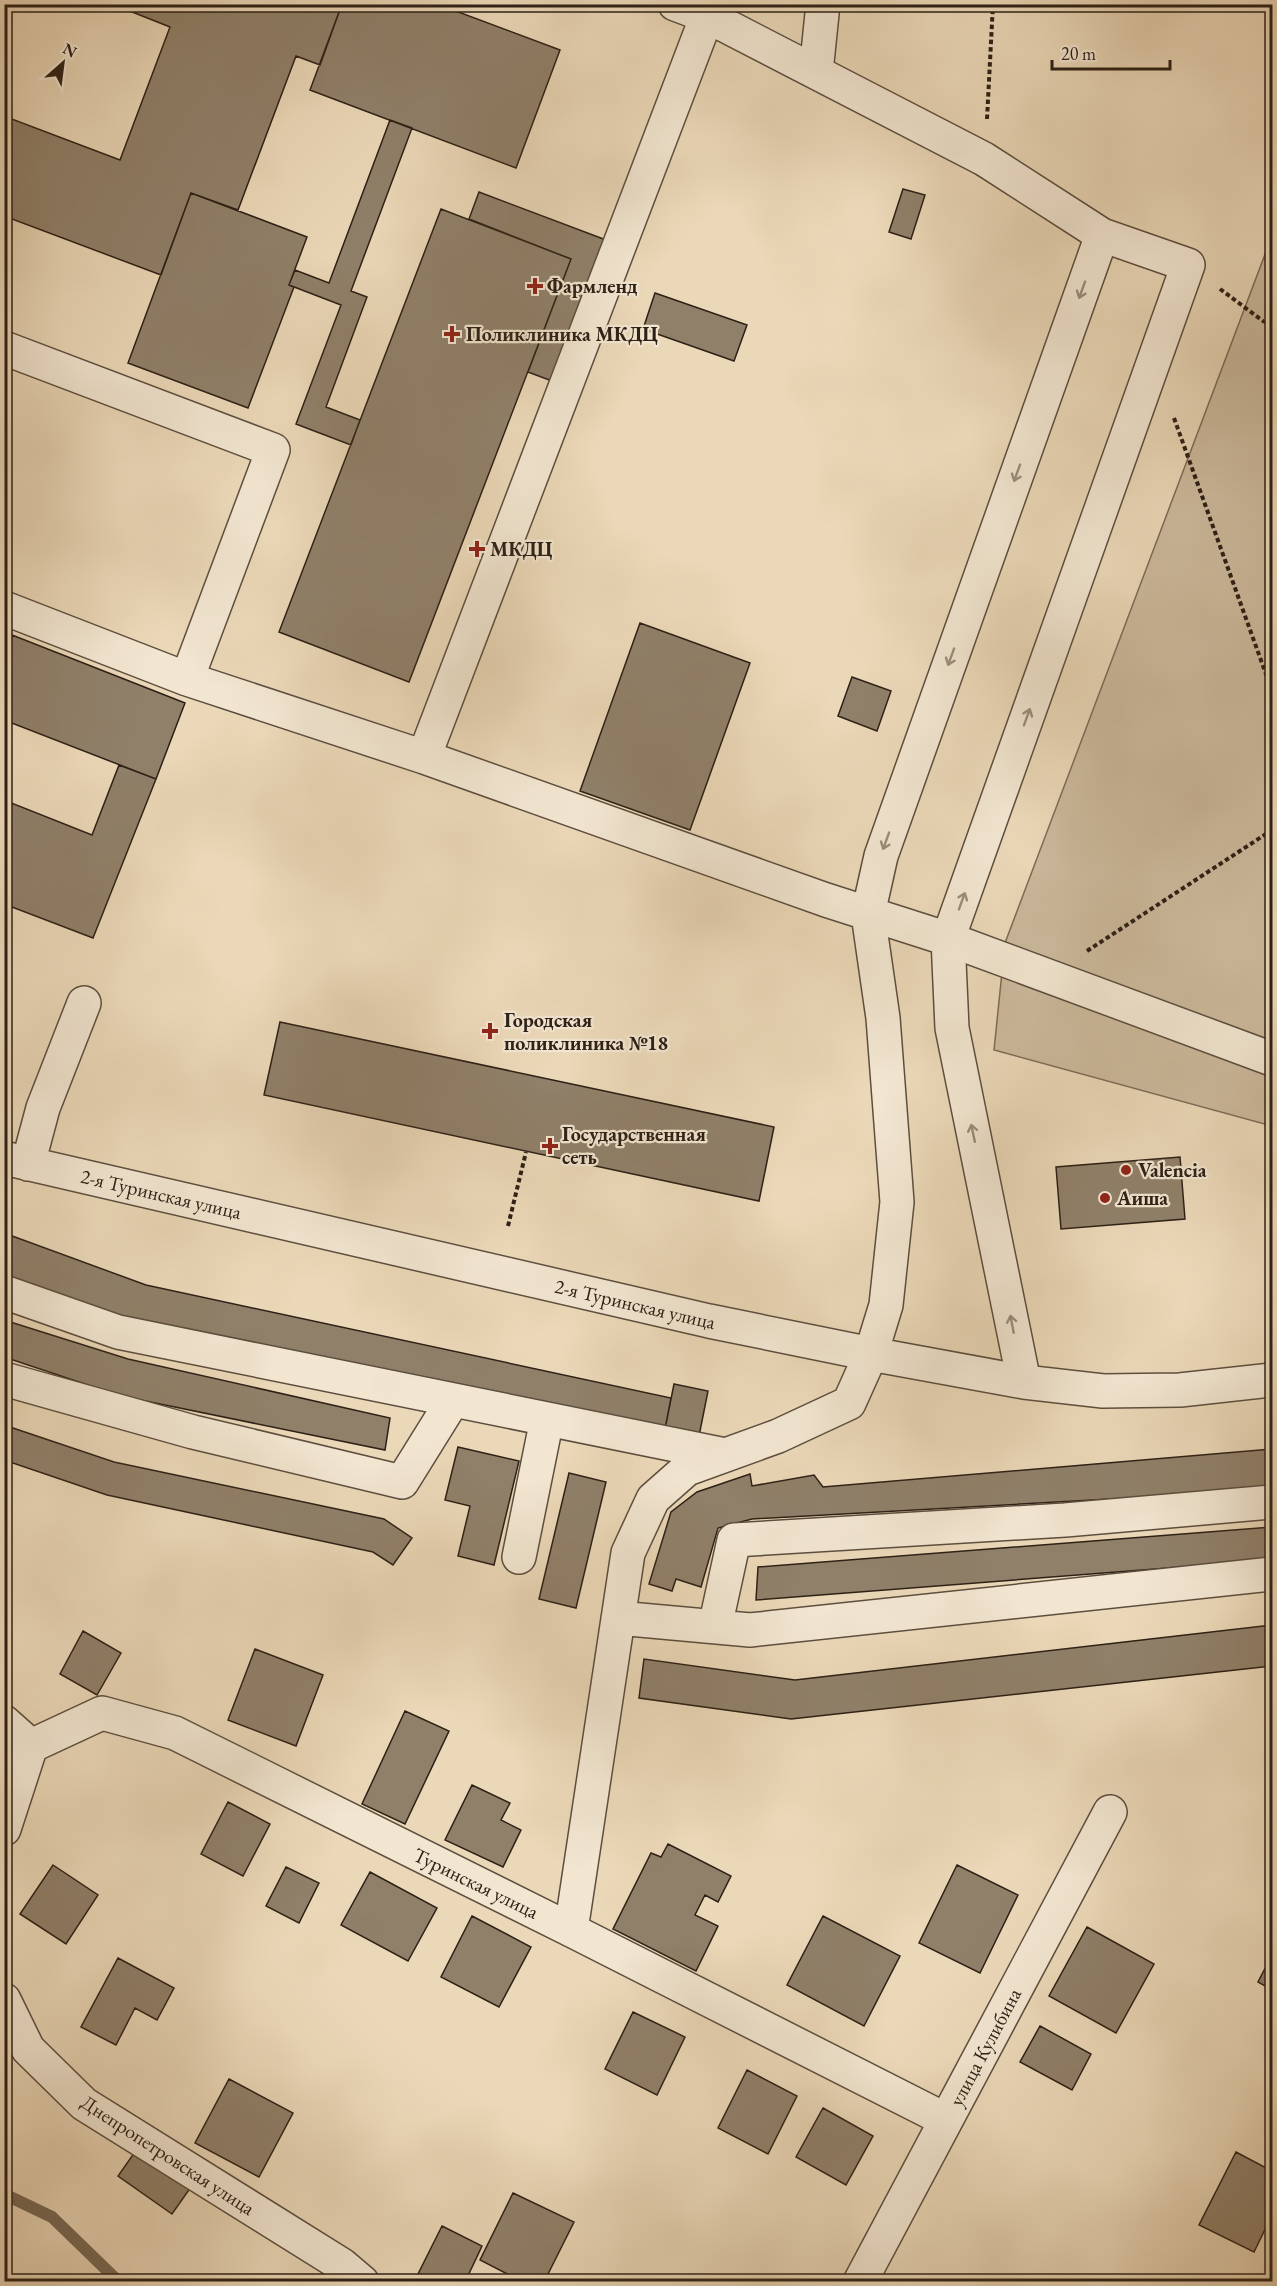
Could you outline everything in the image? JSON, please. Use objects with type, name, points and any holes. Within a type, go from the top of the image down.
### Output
[{"type":"street","points":[[675,4],[706,16],[984,159],[1102,235],[1188,265],[948,939],[952,1028],[1024,1382]]},
{"type":"street","points":[[816,72],[824,4]]},
{"type":"street","points":[[424,758],[706,16]]},
{"type":"street","points":[[571,1930],[628,1553],[653,1499],[687,1469],[778,1436],[849,1404],[871,1354],[886,1305],[897,1202],[883,1018],[868,914],[881,856],[1102,235]]},
{"type":"street","points":[[4,348],[273,450],[187,679]]},
{"type":"street","points":[[4,608],[187,679],[424,758],[868,914],[948,939],[1272,1059]]},
{"type":"street","points":[[16,1161],[43,1108],[84,1004]]},
{"type":"street","name":"2-я Туринская улица","points":[[16,1161],[709,1321],[1024,1382],[1103,1391],[1197,1389],[1272,1380]]},
{"type":"street","points":[[4,1292],[118,1332],[725,1455]]},
{"type":"street","points":[[4,1379],[193,1432],[402,1482],[453,1400]]},
{"type":"street","points":[[519,1557],[547,1419]]},
{"type":"street","points":[[715,1627],[734,1540],[1065,1520],[1272,1502]]},
{"type":"street","points":[[618,1618],[750,1630],[1272,1574]]},
{"type":"street","name":"Туринская улица","points":[[31,1746],[102,1713],[175,1734],[571,1930],[946,2120]]},
{"type":"street","points":[[4,1722],[31,1746],[4,1829]]},
{"type":"street","name":"улица Кулибина","points":[[860,2282],[1110,1812]]},
{"type":"street","name":"Днепропетровская улица","points":[[4,2000],[28,2049],[84,2104],[342,2265],[362,2282]]},
{"type":"path","points":[[984,159],[993,4]]},
{"type":"path","points":[[1188,265],[1263,321],[1272,325]]},
{"type":"path","points":[[1173,417],[1272,691]]},
{"type":"path","points":[[1049,976],[1272,830]]},
{"type":"path","points":[[508,1226],[526,1152]]},
{"type":"shaded area","points":[[1267,249],[1272,251],[1272,1126],[994,1050],[1005,943]]},
{"type":"building","points":[[112,4],[342,4],[320,65],[296,56],[238,210],[191,193],[161,275],[4,216],[4,116],[120,160],[170,27]]},
{"type":"building","points":[[342,4],[437,4],[560,50],[516,168],[310,90]]},
{"type":"building","points":[[390,120],[412,128],[351,291],[367,297],[326,407],[360,420],[351,445],[296,424],[341,305],[289,285],[295,270],[329,283]]},
{"type":"building","points":[[903,189],[925,195],[911,239],[889,232]]},
{"type":"building","points":[[479,192],[614,243],[560,384],[528,372],[571,259],[469,219]]},
{"type":"building","points":[[191,193],[307,237],[289,285],[294,287],[248,408],[128,363]]},
{"type":"building","points":[[441,209],[571,259],[409,682],[279,632]]},
{"type":"building","points":[[655,293],[747,325],[734,361],[643,329]]},
{"type":"building","points":[[640,623],[750,663],[690,830],[580,791]]},
{"type":"building","points":[[12,635],[185,703],[156,779],[4,720],[4,655]]},
{"type":"building","points":[[852,677],[891,691],[877,731],[838,716]]},
{"type":"building","points":[[119,765],[156,779],[93,938],[4,904],[4,800],[92,835]]},
{"type":"building","points":[[280,1022],[774,1127],[759,1201],[264,1095]]},
{"type":"building","points":[[1180,1157],[1185,1219],[1061,1229],[1056,1167]]},
{"type":"building","points":[[4,1233],[146,1285],[671,1398],[665,1429],[121,1319],[4,1276]]},
{"type":"building","points":[[4,1320],[128,1359],[390,1418],[385,1450],[121,1396],[4,1357]]},
{"type":"building","points":[[674,1384],[708,1391],[699,1436],[665,1429]]},
{"type":"building","points":[[4,1425],[114,1462],[384,1519],[412,1538],[393,1565],[373,1552],[107,1495],[4,1460]]},
{"type":"building","points":[[458,1447],[519,1461],[494,1565],[458,1556],[470,1506],[445,1500]]},
{"type":"building","points":[[1272,1449],[1272,1490],[752,1519],[718,1528],[701,1587],[676,1579],[672,1591],[649,1584],[671,1512],[697,1492],[750,1474],[752,1486],[814,1475],[823,1487]]},
{"type":"building","points":[[569,1473],[606,1482],[576,1608],[539,1599]]},
{"type":"building","points":[[1272,1527],[1272,1560],[756,1600],[758,1567]]},
{"type":"building","points":[[1272,1625],[1272,1666],[791,1719],[639,1698],[644,1659],[795,1680]]},
{"type":"building","points":[[83,1631],[121,1653],[97,1695],[60,1674]]},
{"type":"building","points":[[255,1649],[323,1675],[296,1746],[228,1720]]},
{"type":"building","points":[[405,1711],[449,1731],[405,1824],[362,1804]]},
{"type":"building","points":[[472,1785],[510,1803],[501,1820],[521,1830],[503,1867],[445,1840]]},
{"type":"building","points":[[228,1802],[270,1824],[243,1876],[201,1854]]},
{"type":"building","points":[[668,1844],[731,1876],[718,1902],[705,1895],[695,1915],[718,1926],[696,1971],[613,1929],[651,1853],[661,1857]]},
{"type":"building","points":[[53,1865],[98,1895],[66,1944],[20,1914]]},
{"type":"building","points":[[957,1865],[1018,1895],[980,1973],[919,1943]]},
{"type":"building","points":[[286,1867],[319,1883],[299,1923],[266,1906]]},
{"type":"building","points":[[370,1872],[437,1908],[408,1961],[341,1925]]},
{"type":"building","points":[[472,1916],[531,1947],[499,2007],[441,1977]]},
{"type":"building","points":[[823,1916],[900,1956],[864,2026],[787,1985]]},
{"type":"building","points":[[1087,1927],[1154,1964],[1116,2033],[1049,1996]]},
{"type":"building","points":[[1272,1955],[1272,1990],[1258,1982]]},
{"type":"building","points":[[118,1958],[174,1988],[157,2020],[135,2008],[116,2045],[81,2027]]},
{"type":"building","points":[[633,2012],[685,2037],[657,2095],[605,2069]]},
{"type":"building","points":[[1040,2026],[1091,2054],[1072,2090],[1020,2062]]},
{"type":"building","points":[[747,2070],[797,2096],[768,2154],[718,2128]]},
{"type":"building","points":[[229,2079],[293,2113],[259,2177],[195,2143]]},
{"type":"building","points":[[823,2108],[873,2136],[846,2185],[796,2157]]},
{"type":"building","points":[[137,2149],[191,2187],[172,2214],[118,2176]]},
{"type":"building","points":[[1236,2152],[1272,2171],[1272,2215],[1254,2252],[1199,2225]]},
{"type":"building","points":[[513,2193],[574,2222],[544,2282],[523,2282],[480,2260]]},
{"type":"building","points":[[442,2226],[482,2246],[465,2282],[414,2282]]},
{"type":"waterway","points":[[4,2194],[52,2217],[119,2282]]},
{"type":"place","name":"Фармленд","points":[[535,286]]},
{"type":"place","name":"Поликлиника МКДЦ","points":[[452,334]]},
{"type":"place","name":"МКДЦ","points":[[477,549]]},
{"type":"place","name":"Городская поликлиника №18","points":[[490,1031]]},
{"type":"place","name":"Государственная сеть","points":[[550,1146]]},
{"type":"place","name":"Valencia","points":[[1126,1170]]},
{"type":"place","name":"Аиша","points":[[1105,1198]]}]
